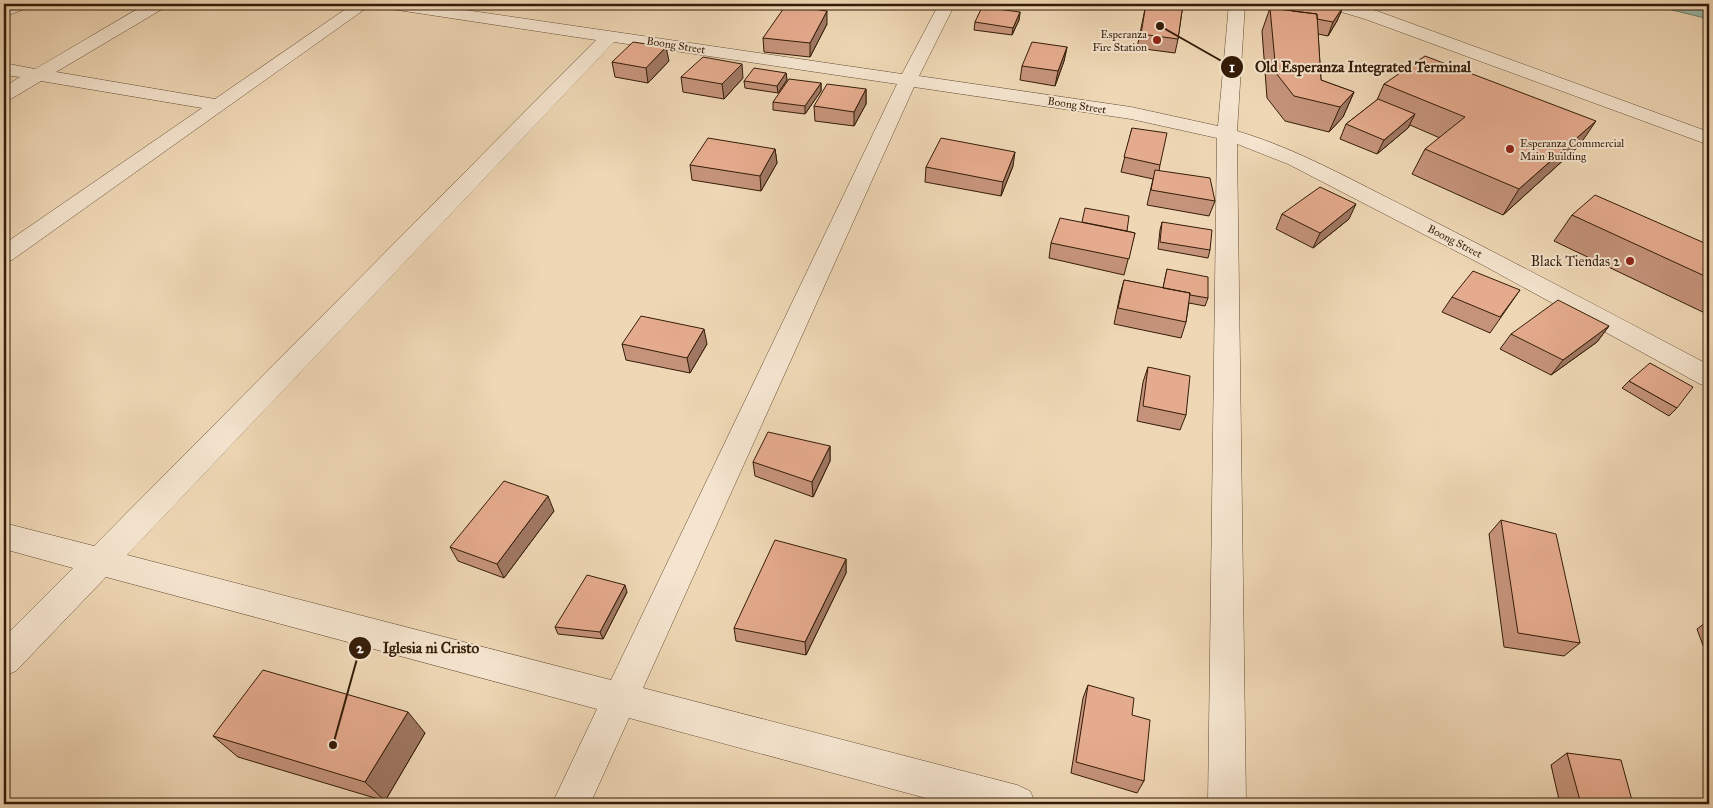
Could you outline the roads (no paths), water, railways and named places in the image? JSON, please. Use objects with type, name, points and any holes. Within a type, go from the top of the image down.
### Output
[{"type":"street","points":[[4,12],[21,4]]},
{"type":"street","points":[[4,95],[158,4]]},
{"type":"street","points":[[4,255],[364,4]]},
{"type":"street","name":"Boong Street","points":[[390,4],[611,35],[1131,114],[1227,134],[1259,144],[1295,160],[1489,258],[1709,377]]},
{"type":"street","points":[[571,804],[908,80],[947,4]]},
{"type":"street","points":[[1227,804],[1227,134],[1237,4]]},
{"type":"street","points":[[1334,4],[1370,15],[1709,139]]},
{"type":"street","points":[[4,660],[611,35]]},
{"type":"street","points":[[4,69],[219,105]]},
{"type":"street","points":[[4,536],[1017,804]]},
{"type":"place","name":"Old Esperanza Integrated Terminal","points":[[1160,26]]},
{"type":"place","name":"Esperanza Fire Station","points":[[1157,40]]},
{"type":"place","name":"Esperanza Commercial Main Building","points":[[1510,149]]},
{"type":"place","name":"Black Tiendas 2","points":[[1630,261]]},
{"type":"place","name":"Iglesia ni Cristo","points":[[333,745]]}]
